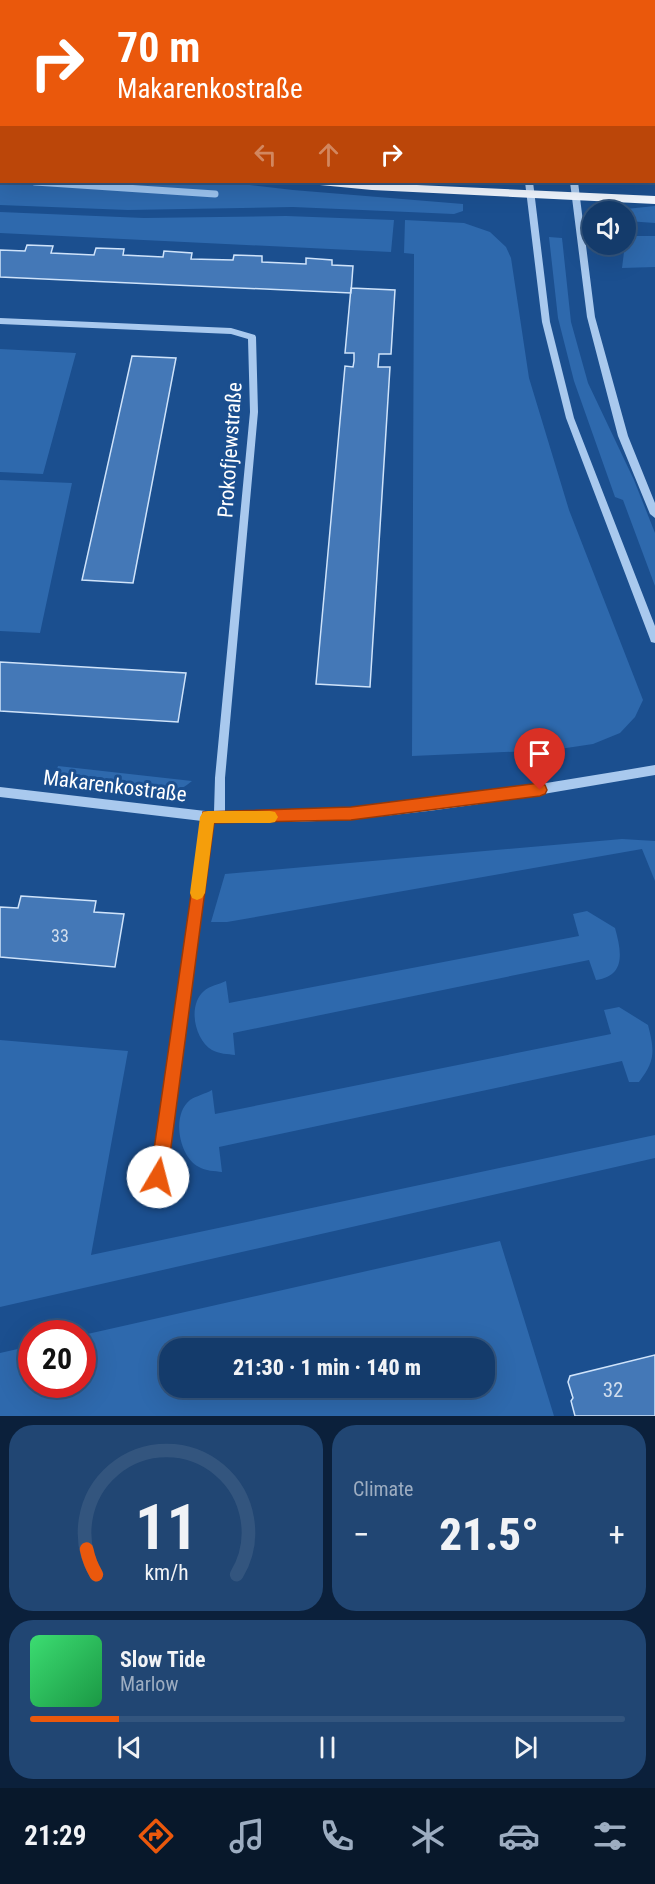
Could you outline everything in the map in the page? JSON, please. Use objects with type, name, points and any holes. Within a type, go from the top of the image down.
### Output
[{"type":"main road","points":[[330,183],[372,187],[655,200]]},
{"type":"street","points":[[530,183],[546,322],[570,418],[655,639]]},
{"type":"street","points":[[574,183],[591,317],[623,436],[655,513]]},
{"type":"street","name":"Prokofjewstraße","points":[[0,321],[231,331],[252,338],[254,411],[221,767],[155,1200]]},
{"type":"street","name":"Makarenkostraße","points":[[0,792],[213,817],[351,814],[495,797],[655,770]]},
{"type":"shaded area","points":[[0,183],[234,183],[463,204],[463,211],[454,214],[293,207],[128,210],[0,205]]},
{"type":"shaded area","points":[[655,206],[655,223],[636,222],[636,208]]},
{"type":"shaded area","points":[[0,212],[144,218],[286,216],[394,220],[391,252],[0,233]]},
{"type":"shaded area","points":[[405,220],[464,223],[490,232],[506,247],[511,258],[529,378],[569,510],[643,700],[635,717],[620,733],[593,744],[553,750],[412,756],[414,254],[404,253]]},
{"type":"shaded area","points":[[636,236],[655,236],[655,267],[622,268],[624,255],[636,255]]},
{"type":"shaded area","points":[[549,237],[562,238],[571,322],[588,383],[634,480],[655,533],[655,586],[623,500],[615,497],[574,381],[558,318]]},
{"type":"shaded area","points":[[0,349],[76,353],[43,474],[0,472]]},
{"type":"shaded area","points":[[0,480],[72,483],[40,633],[0,631]]},
{"type":"shaded area","points":[[58,766],[192,781],[174,792],[153,797],[51,788]]},
{"type":"shaded area","points":[[622,839],[655,841],[655,881],[642,849],[227,922],[211,922],[225,874]]},
{"type":"shaded area","points":[[587,911],[615,928],[620,953],[619,961],[617,968],[606,978],[596,980],[589,960],[233,1033],[235,1055],[212,1050],[201,1039],[195,1022],[199,997],[206,989],[226,981],[229,1003],[579,936],[573,914]]},
{"type":"shaded area","points":[[619,1007],[648,1025],[652,1056],[639,1082],[629,1082],[622,1061],[219,1147],[222,1172],[199,1167],[192,1162],[182,1145],[179,1125],[184,1107],[190,1100],[212,1090],[215,1114],[611,1034],[604,1010]]},
{"type":"shaded area","points":[[0,1040],[128,1051],[91,1255],[655,1135],[655,1158],[0,1307]]},
{"type":"shaded area","points":[[500,1241],[554,1416],[0,1416],[0,1353],[18,1349],[18,1398],[96,1398],[96,1332]]},
{"type":"building","points":[[27,245],[53,246],[51,253],[94,255],[96,248],[124,249],[123,255],[163,257],[164,251],[192,253],[191,259],[233,260],[234,255],[262,256],[262,262],[306,264],[306,258],[332,260],[332,265],[353,266],[351,293],[0,277],[0,250],[25,251]]},
{"type":"building","points":[[351,288],[395,290],[391,354],[379,354],[378,367],[390,367],[370,687],[316,684],[345,366],[353,367],[354,361],[354,353],[345,353]]},
{"type":"building","points":[[132,356],[176,358],[133,583],[82,580]]},
{"type":"building","points":[[0,662],[186,673],[178,722],[0,711]]},
{"type":"building","points":[[21,896],[96,901],[94,912],[124,914],[115,967],[0,957],[0,907],[18,908]]},
{"type":"building","points":[[655,1355],[655,1416],[575,1416],[568,1382],[570,1376]]},
{"type":"waterway","points":[[50,183],[215,194]]},
{"type":"slow traffic","points":[[197,893],[208,817],[270,817]]},
{"type":"route","points":[[158,1177],[208,817],[351,814],[540,790]]}]
